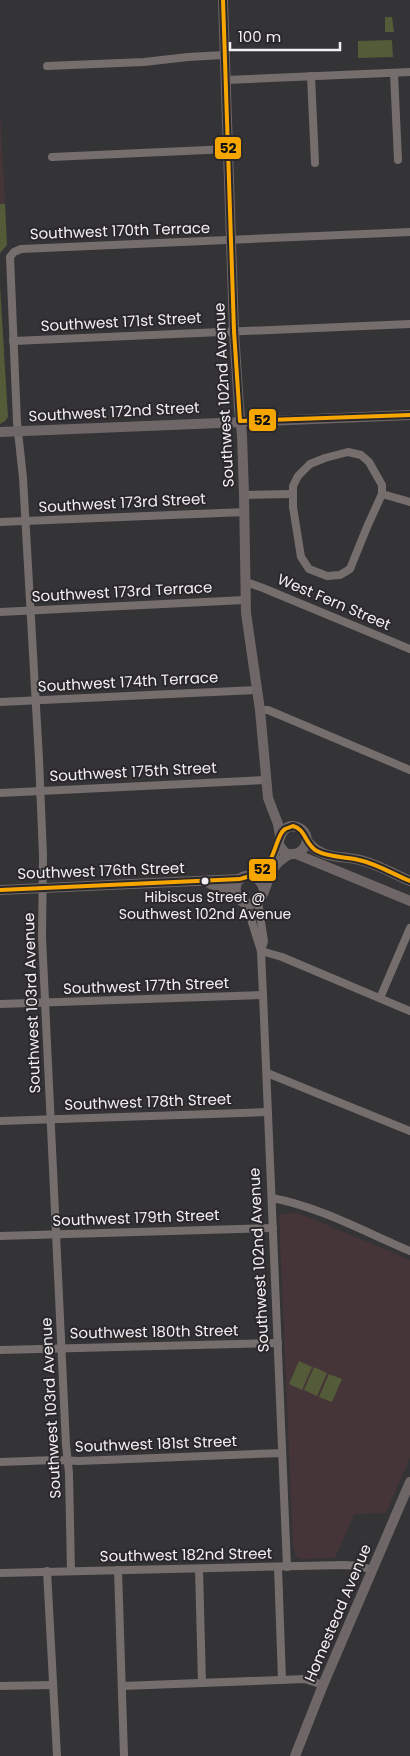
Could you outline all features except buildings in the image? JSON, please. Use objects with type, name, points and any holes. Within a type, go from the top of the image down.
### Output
[{"type":"street","name":"Southwest 102nd Avenue","points":[[223,0],[234,331],[245,512],[245,600],[260,710],[268,798],[278,824],[279,838]]},
{"type":"street","points":[[47,66],[128,63],[193,56],[224,55]]},
{"type":"street","points":[[226,80],[410,72]]},
{"type":"street","points":[[394,73],[398,160]]},
{"type":"street","points":[[311,76],[315,163]]},
{"type":"street","points":[[52,157],[229,149]]},
{"type":"street","name":"Southwest 170th Terrace","points":[[12,254],[21,249],[410,232]]},
{"type":"street","name":"Southwest 103rd Avenue","points":[[12,254],[10,264],[13,341],[40,791],[43,888],[42,937],[55,1234],[70,1496],[71,1571]]},
{"type":"street","name":"Southwest 171st Street","points":[[13,341],[410,324]]},
{"type":"street","name":"Southwest 172nd Street","points":[[0,432],[410,415]]},
{"type":"street","points":[[348,452],[361,455],[369,462],[382,485],[382,494],[350,569],[340,575],[330,576],[313,571],[303,563],[297,542],[292,494],[294,481],[303,470],[310,464],[348,452]]},
{"type":"street","points":[[244,496],[292,494]]},
{"type":"street","points":[[382,494],[410,502]]},
{"type":"street","name":"Southwest 173rd Street","points":[[0,522],[245,512]]},
{"type":"street","name":"West Fern Street","points":[[246,582],[410,650]]},
{"type":"street","name":"Southwest 173rd Terrace","points":[[0,612],[245,600]]},
{"type":"street","name":"Southwest 174th Terrace","points":[[0,702],[257,690]]},
{"type":"street","points":[[260,710],[268,710],[410,770]]},
{"type":"street","name":"Southwest 102nd Avenue","points":[[267,784],[275,797],[284,819],[293,826]]},
{"type":"street","name":"Southwest 175th Street","points":[[0,793],[267,784]]},
{"type":"street","points":[[253,876],[271,860],[277,848],[279,838],[285,829],[293,826],[301,830],[313,848],[326,855],[360,860],[410,881]]},
{"type":"street","points":[[279,838],[282,849],[410,901]]},
{"type":"street","points":[[264,890],[261,881],[248,875],[240,879],[236,892],[240,900],[246,903],[254,904],[258,902],[264,894],[272,870],[282,858],[303,850],[307,841]]},
{"type":"street","name":"Southwest 176th Street","points":[[0,890],[240,879]]},
{"type":"street","name":"Southwest 176th Street","points":[[204,882],[236,892]]},
{"type":"street","name":"Southwest 102nd Avenue","points":[[258,902],[264,941],[262,951],[263,995],[287,1567]]},
{"type":"street","name":"Southwest 102nd Avenue","points":[[246,903],[262,951]]},
{"type":"street","points":[[380,998],[410,928]]},
{"type":"street","points":[[262,951],[282,956],[410,1010]]},
{"type":"street","name":"Southwest 177th Street","points":[[0,1004],[263,995]]},
{"type":"street","points":[[267,1073],[410,1131]]},
{"type":"street","name":"Southwest 178th Street","points":[[0,1121],[268,1112]]},
{"type":"street","points":[[272,1198],[299,1205],[410,1252]]},
{"type":"street","name":"Southwest 179th Street","points":[[0,1236],[273,1228]]},
{"type":"street","name":"Southwest 180th Street","points":[[0,1350],[278,1343]]},
{"type":"street","name":"Southwest 181st Street","points":[[0,1462],[282,1453]]},
{"type":"street","name":"Homestead Avenue","points":[[295,1756],[323,1685],[410,1482]]},
{"type":"street","name":"Southwest 182nd Street","points":[[0,1573],[352,1565],[372,1570]]},
{"type":"street","points":[[278,1567],[282,1680]]},
{"type":"street","points":[[198,1569],[202,1684]]},
{"type":"street","points":[[118,1570],[124,1756]]},
{"type":"street","points":[[47,1571],[57,1756]]},
{"type":"street","points":[[122,1686],[282,1680],[307,1680],[323,1685]]},
{"type":"street","points":[[0,1686],[53,1685]]},
{"type":"shaded area","points":[[0,108],[5,204],[0,204]]},
{"type":"shaded area","points":[[296,1212],[410,1260],[410,1458],[386,1513],[354,1514],[335,1558],[301,1559],[296,1556],[293,1547],[279,1215]]},
{"type":"green space","points":[[385,17],[392,17],[394,32],[385,32]]},
{"type":"green space","points":[[392,40],[393,57],[358,58],[358,41]]},
{"type":"green space","points":[[0,204],[5,204],[7,245],[0,253]]},
{"type":"green space","points":[[0,286],[8,417],[0,424]]},
{"type":"green space","points":[[299,1361],[312,1367],[302,1390],[289,1384]]},
{"type":"green space","points":[[314,1367],[327,1373],[317,1396],[304,1390]]},
{"type":"green space","points":[[329,1374],[342,1379],[332,1402],[319,1397]]},
{"type":"transit line","name":"52","points":[[223,0],[234,331],[240,421],[410,415]]},
{"type":"transit line","name":"52","points":[[0,890],[240,879],[261,871],[270,861],[282,832],[293,826],[301,830],[310,845],[317,851],[327,855],[366,862],[410,881]]},
{"type":"place","name":"Hibiscus Street @ Southwest 102nd Avenue","points":[[205,881]]}]
